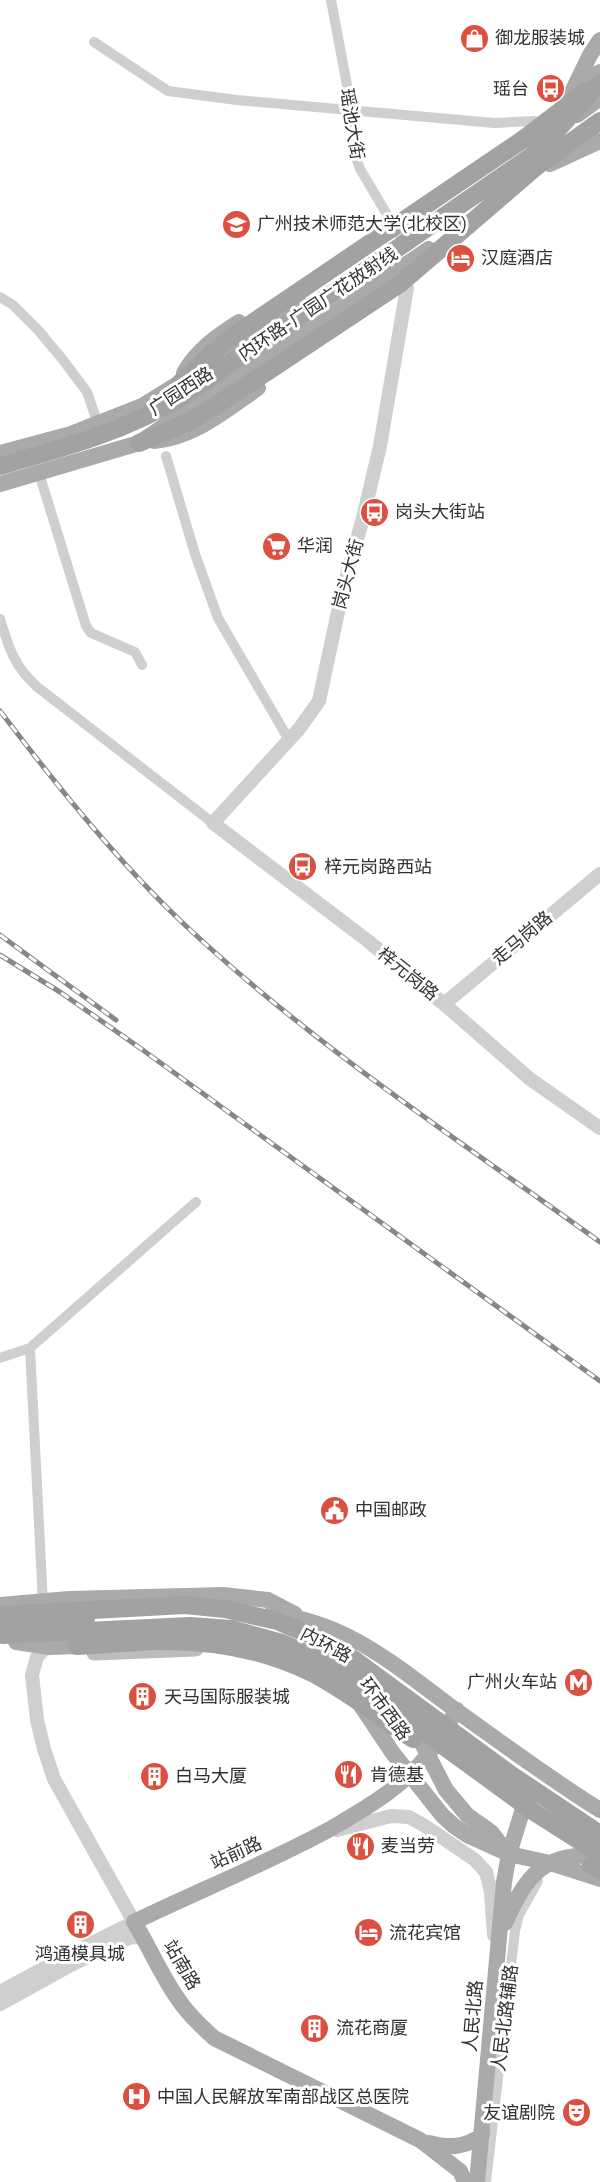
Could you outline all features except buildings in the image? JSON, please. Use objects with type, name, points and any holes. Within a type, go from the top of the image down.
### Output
[{"type":"highway","points":[[180,382],[227,339],[525,138],[600,81]]},
{"type":"highway","name":"内环路-广园广花放射线","points":[[0,466],[105,435],[178,399],[530,157],[553,135],[600,81]]},
{"type":"highway","points":[[139,443],[195,419],[401,283],[543,166],[600,123]]},
{"type":"highway","name":"内环路-广园广花放射线","points":[[0,478],[73,458],[113,444],[166,419],[219,386],[543,166]]},
{"type":"highway","name":"内环路","points":[[0,1614],[185,1605],[225,1609],[277,1621],[322,1640],[356,1661],[510,1774],[600,1834]]},
{"type":"highway","points":[[3,1634],[86,1619]]},
{"type":"highway","name":"内环路","points":[[3,1634],[190,1626],[231,1629],[270,1638],[314,1657],[350,1678],[534,1812],[599,1865]]},
{"type":"highway","points":[[77,1646],[182,1641],[226,1644],[260,1652],[295,1665],[344,1692],[440,1756],[534,1812]]},
{"type":"main road","points":[[571,93],[600,40]]},
{"type":"main road","points":[[180,382],[193,360],[218,336],[534,121],[600,72]]},
{"type":"main road","name":"广园西路","points":[[0,453],[98,424],[142,406],[231,351],[401,238],[600,98]]},
{"type":"main road","name":"广园西路","points":[[0,484],[139,443],[486,211],[543,166],[600,141]]},
{"type":"main road","points":[[422,223],[454,175]]},
{"type":"main road","points":[[139,443],[177,437],[200,426],[407,288],[456,246],[486,211]]},
{"type":"main road","points":[[344,307],[390,299]]},
{"type":"main road","points":[[0,1605],[69,1599],[204,1594],[249,1596],[266,1613],[298,1636],[353,1665],[373,1679],[409,1718],[440,1782],[456,1804],[491,1832],[509,1854]]},
{"type":"main road","name":"环市西路","points":[[86,1619],[198,1613],[266,1613],[304,1619],[342,1632],[398,1667],[572,1793],[600,1810]]},
{"type":"main road","points":[[259,1642],[266,1613]]},
{"type":"main road","name":"环市西路","points":[[3,1634],[185,1633],[259,1642],[277,1648],[297,1656],[328,1674],[351,1692],[392,1752],[442,1815],[454,1826],[469,1836],[509,1854],[550,1863],[599,1865]]},
{"type":"main road","points":[[3,1634],[77,1653],[277,1648]]},
{"type":"main road","points":[[50,1647],[77,1646]]},
{"type":"main road","points":[[353,1665],[398,1667]]},
{"type":"main road","points":[[373,1679],[417,1682]]},
{"type":"main road","points":[[400,1706],[417,1682]]},
{"type":"main road","name":"站前路","points":[[134,1923],[191,1894],[266,1862],[361,1811],[410,1774],[427,1755],[457,1710]]},
{"type":"main road","name":"人民北路","points":[[466,2180],[482,2136],[495,2060],[500,1935],[509,1854],[525,1800],[524,1759]]},
{"type":"main road","points":[[572,1793],[565,1792],[561,1795],[557,1804],[559,1811],[574,1827],[600,1843]]},
{"type":"main road","points":[[500,1935],[529,1878],[550,1863]]},
{"type":"main road","name":"站南路","points":[[134,1923],[188,2014],[214,2038],[420,2140],[448,2161],[466,2180]]},
{"type":"main road","points":[[420,2140],[451,2147],[468,2144],[482,2136]]},
{"type":"street","name":"瑶池大街","points":[[331,0],[355,132],[356,157],[360,170],[401,238]]},
{"type":"street","points":[[94,42],[168,91],[351,111],[494,123],[534,121]]},
{"type":"street","points":[[499,170],[511,183],[512,192]]},
{"type":"street","name":"岗头大街","points":[[213,823],[289,740],[319,701],[342,593],[380,446],[407,288]]},
{"type":"street","points":[[0,297],[13,305],[39,331],[63,360],[87,392],[98,424]]},
{"type":"street","points":[[166,456],[195,554],[218,618],[289,740]]},
{"type":"street","points":[[39,473],[86,626],[91,633],[135,652],[142,665]]},
{"type":"street","points":[[0,619],[6,642],[21,672],[213,823]]},
{"type":"street","name":"梓元岗路","points":[[213,823],[368,941],[530,1079],[600,1128]]},
{"type":"street","name":"走马岗路","points":[[444,1004],[600,873]]},
{"type":"street","points":[[0,1358],[30,1348],[196,1202]]},
{"type":"street","points":[[30,1348],[43,1603]]},
{"type":"street","name":"站南路","points":[[50,1647],[43,1650],[37,1657],[32,1675],[36,1720],[44,1749],[54,1779],[134,1923]]},
{"type":"street","points":[[317,1836],[381,1817],[409,1817],[475,1860],[486,1872],[489,1880],[498,1964]]},
{"type":"street","name":"人民北路辅路","points":[[486,2182],[495,2060],[515,1931],[519,1915],[550,1863]]},
{"type":"street","name":"站前路","points":[[0,1992],[134,1923]]},
{"type":"street","points":[[0,2004],[126,1938],[138,1936],[144,1938]]},
{"type":"railway","points":[[0,711],[66,795],[136,876],[186,926],[235,970],[388,1091],[600,1242]]},
{"type":"railway","points":[[0,935],[116,1020]]},
{"type":"railway","points":[[0,955],[60,992],[140,1048],[600,1381]]},
{"type":"place","name":"御龙服装城","points":[[474,38]]},
{"type":"place","name":"瑶台","points":[[550,89]]},
{"type":"place","name":"广州技术师范大学(北校区)","points":[[236,224]]},
{"type":"place","name":"汉庭酒店","points":[[460,258]]},
{"type":"place","name":"岗头大街站","points":[[374,512]]},
{"type":"place","name":"华润","points":[[276,546]]},
{"type":"place","name":"梓元岗路西站","points":[[303,867]]},
{"type":"place","name":"中国邮政","points":[[334,1510]]},
{"type":"place","name":"广州火车站","points":[[578,1682]]},
{"type":"place","name":"天马国际服装城","points":[[143,1697]]},
{"type":"place","name":"肯德基","points":[[349,1775]]},
{"type":"place","name":"白马大厦","points":[[154,1776]]},
{"type":"place","name":"麦当劳","points":[[360,1846]]},
{"type":"place","name":"鸿通模具城","points":[[80,1925]]},
{"type":"place","name":"流花宾馆","points":[[368,1933]]},
{"type":"place","name":"流花商厦","points":[[315,2028]]},
{"type":"place","name":"中国人民解放军南部战区总医院","points":[[136,2097]]},
{"type":"place","name":"友谊剧院","points":[[576,2113]]}]
